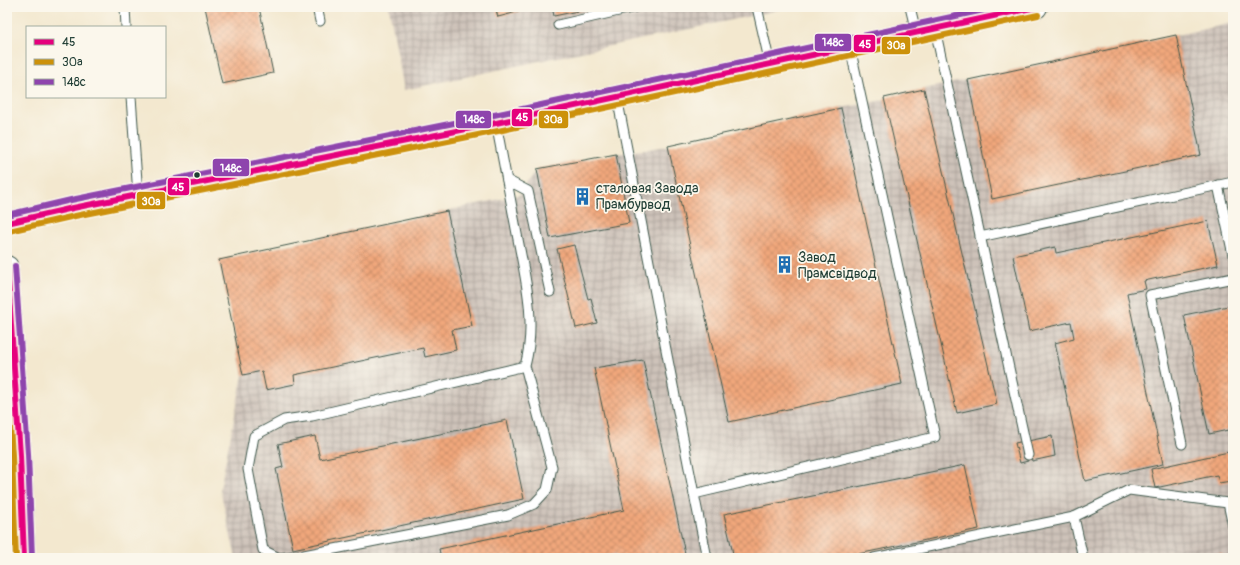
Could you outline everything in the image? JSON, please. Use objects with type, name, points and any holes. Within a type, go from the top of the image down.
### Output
[{"type":"street","points":[[7,223],[73,208],[496,123],[1036,7]]},
{"type":"street","points":[[7,267],[20,455],[18,558]]},
{"type":"lane","points":[[125,7],[126,26]]},
{"type":"lane","points":[[317,7],[320,21]]},
{"type":"lane","points":[[558,25],[636,7]]},
{"type":"lane","points":[[757,7],[770,64]]},
{"type":"lane","points":[[910,7],[926,30],[980,237],[1028,455]]},
{"type":"lane","points":[[694,494],[935,437],[850,46]]},
{"type":"lane","points":[[617,97],[707,558]]},
{"type":"lane","points":[[131,98],[138,195]]},
{"type":"lane","points":[[496,123],[525,277],[530,319],[529,351],[525,366],[552,467],[547,490],[534,504],[508,515],[304,555],[279,558],[262,550],[248,469],[254,436],[284,420],[312,416],[525,366]]},
{"type":"lane","points":[[507,180],[528,191],[550,292]]},
{"type":"lane","points":[[980,237],[1233,182]]},
{"type":"lane","points":[[1218,185],[1233,255]]},
{"type":"lane","points":[[1182,444],[1150,295],[1233,278]]},
{"type":"lane","points":[[874,558],[1074,516],[1130,490],[1228,503],[1233,526]]},
{"type":"lane","points":[[1074,516],[1082,558]]},
{"type":"shaded area","points":[[389,7],[792,7],[404,90]]},
{"type":"shaded area","points":[[1233,23],[1233,558],[236,558],[220,489],[243,375],[219,260],[519,195],[537,169],[668,146],[884,100],[884,98],[924,89]]},
{"type":"building","points":[[205,7],[259,7],[273,73],[222,84]]},
{"type":"building","points":[[495,7],[528,7],[529,9],[498,17]]},
{"type":"building","points":[[552,7],[592,7],[592,8],[554,16]]},
{"type":"building","points":[[1176,35],[1201,155],[992,199],[968,80]]},
{"type":"building","points":[[924,89],[997,404],[957,413],[884,98]]},
{"type":"building","name":"Завод Прамсвідвод","points":[[841,108],[902,384],[729,422],[668,146]]},
{"type":"building","name":"сталовая Завода Прамбурвод","points":[[616,154],[629,223],[550,238],[537,169]]},
{"type":"building","points":[[447,211],[472,326],[452,330],[456,350],[425,357],[423,348],[294,375],[295,384],[266,390],[262,371],[243,375],[219,260]]},
{"type":"building","points":[[1208,221],[1218,265],[1144,281],[1146,289],[1127,293],[1163,464],[1085,481],[1055,343],[1074,338],[1071,322],[1029,331],[1013,256],[1055,247],[1056,253]]},
{"type":"building","points":[[574,245],[588,299],[591,298],[597,323],[576,328],[557,249]]},
{"type":"building","points":[[1233,305],[1233,429],[1209,434],[1184,315]]},
{"type":"building","points":[[643,360],[686,558],[616,558],[615,554],[594,558],[441,558],[439,549],[624,510],[594,368]]},
{"type":"building","points":[[507,420],[524,499],[293,549],[276,469],[283,467],[278,444],[315,436],[320,459]]},
{"type":"building","points":[[1052,436],[1055,456],[1032,461],[1028,441]]},
{"type":"building","points":[[1024,441],[1028,461],[1020,463],[1015,443]]},
{"type":"building","points":[[1233,451],[1233,486],[1231,481],[1219,483],[1217,475],[1155,488],[1151,469]]},
{"type":"building","points":[[965,465],[979,529],[839,558],[734,558],[724,514]]},
{"type":"building","points":[[1222,553],[1223,558],[1204,558],[1204,557]]},
{"type":"transit line","name":"148с","points":[[7,215],[71,200],[494,115],[998,7]]},
{"type":"transit line","name":"45","points":[[7,223],[73,208],[496,123],[1036,7]]},
{"type":"transit line","name":"30а","points":[[9,231],[75,216],[498,131],[1038,15]]},
{"type":"transit line","name":"148с","points":[[15,266],[28,454],[32,558]]},
{"type":"transit line","name":"45","points":[[7,267],[20,455],[24,558]]},
{"type":"transit line","name":"30а","points":[[7,383],[12,455],[16,558]]},
{"type":"place","name":"сталовая Завода Прамбурвод","points":[[583,196]]},
{"type":"place","name":"Завод Прамсвідвод","points":[[785,265]]}]
